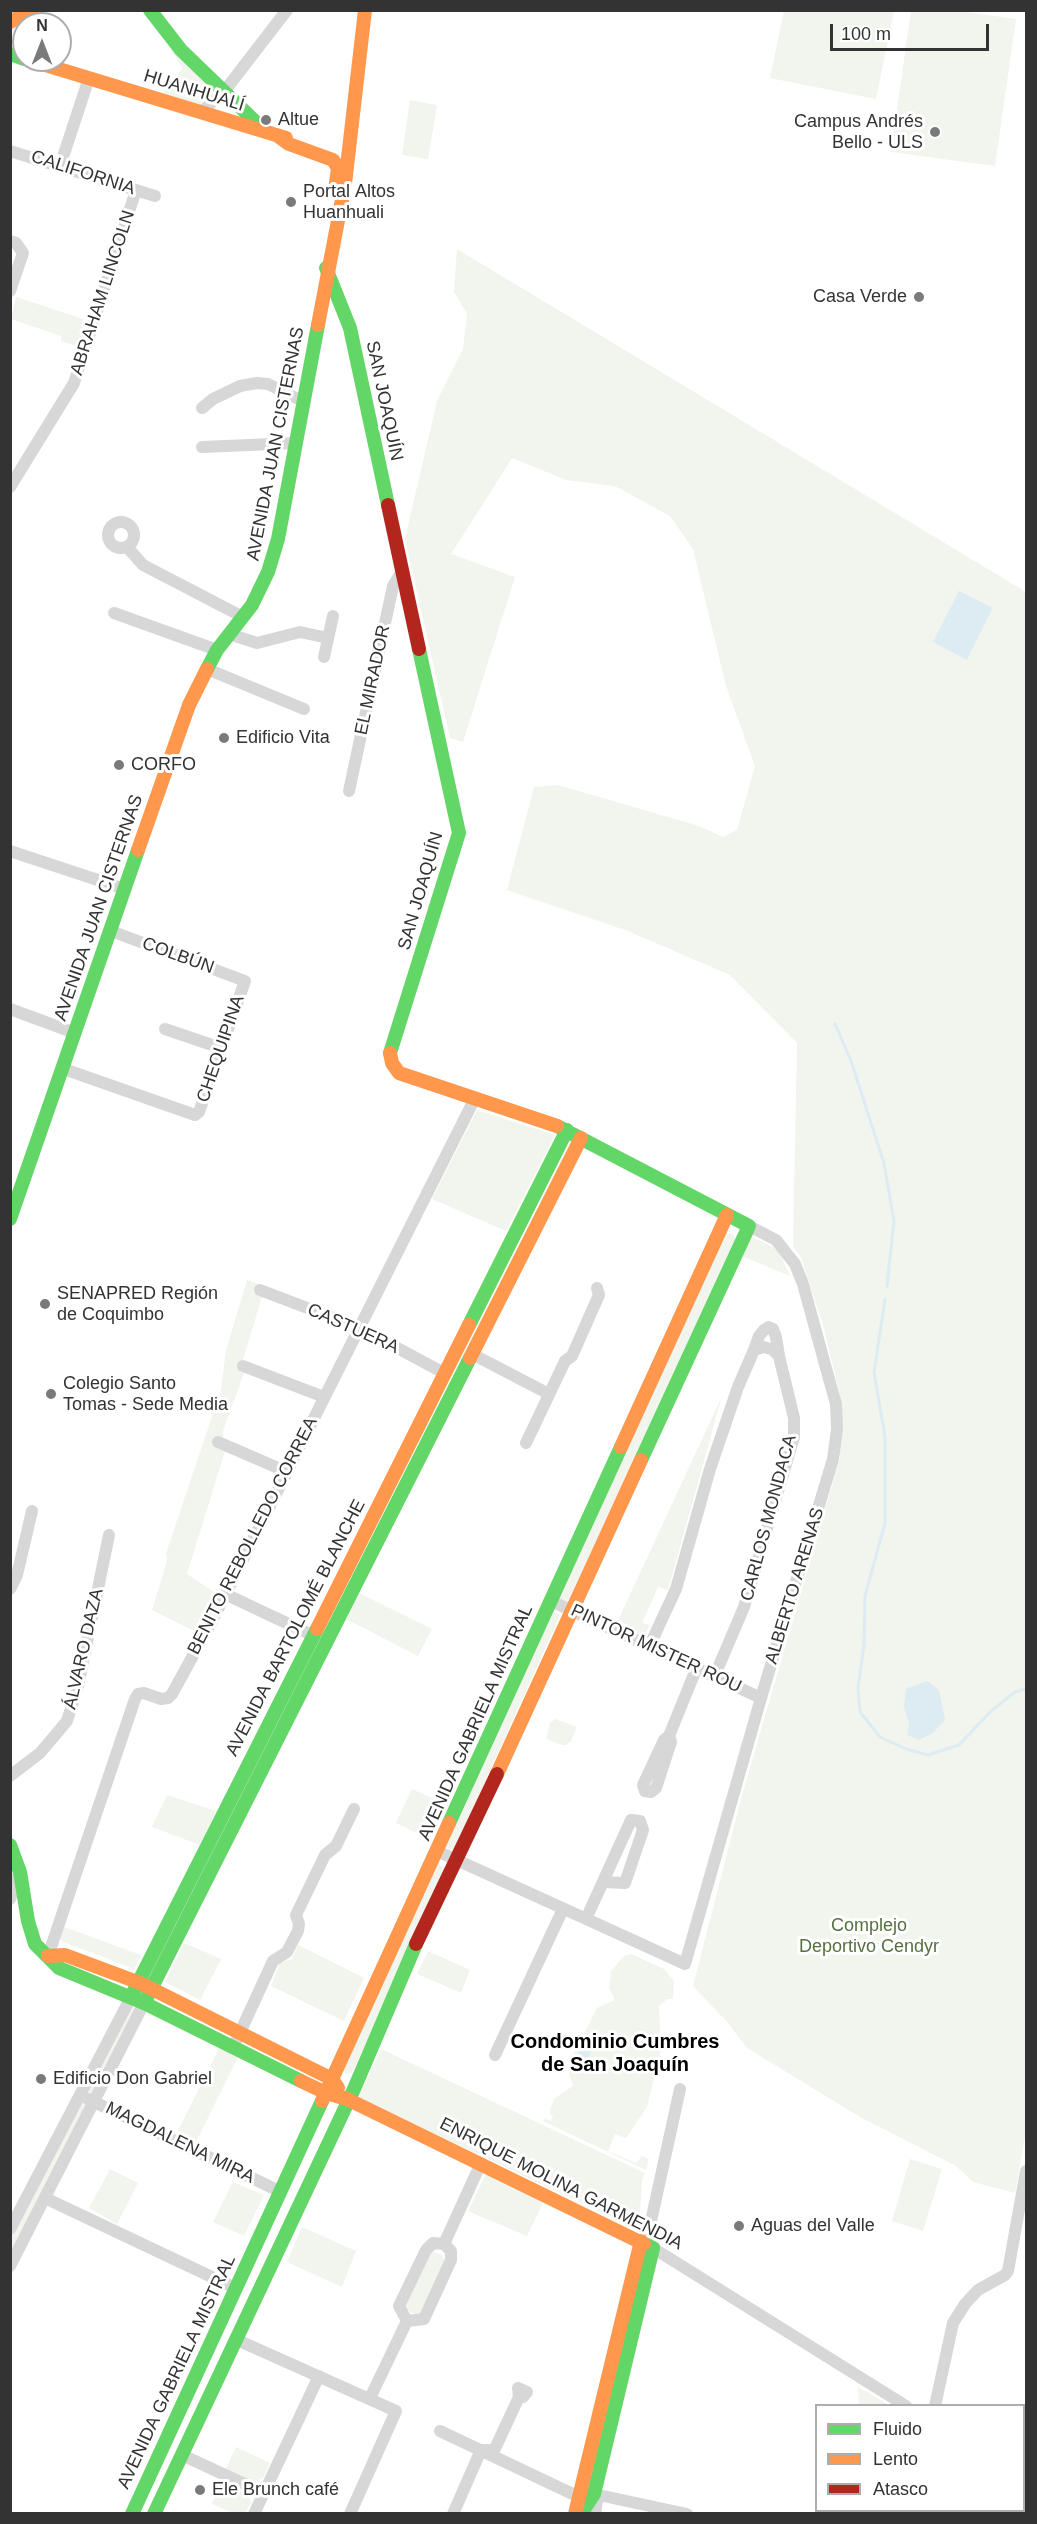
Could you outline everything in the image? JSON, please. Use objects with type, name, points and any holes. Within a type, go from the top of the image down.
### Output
[{"type":"main road","points":[[10,22],[32,10]]},
{"type":"main road","name":"AVENIDA JUAN CISTERNAS","points":[[10,1219],[189,705],[218,650],[252,605],[268,572],[275,550],[348,158],[365,10]]},
{"type":"main road","points":[[155,12],[181,50],[223,93],[272,134]]},
{"type":"main road","name":"HUANHUALÍ","points":[[70,72],[348,158]]},
{"type":"main road","name":"AVENIDA JUAN CISTERNAS","points":[[272,134],[289,144],[328,156],[336,164],[338,172],[324,254],[328,272]]},
{"type":"main road","name":"SAN JOAQUÍN","points":[[328,272],[350,327],[459,833],[390,1054],[392,1062],[399,1073],[567,1130],[749,1226]]},
{"type":"main road","name":"AVENIDA BARTOLOMÉ BLANCHE","points":[[144,2003],[146,1986],[314,1636],[567,1130]]},
{"type":"main road","name":"AVENIDA BARTOLOMÉ BLANCHE","points":[[214,1847],[333,1633],[581,1138]]},
{"type":"main road","name":"AVENIDA GABRIELA MISTRAL","points":[[132,2514],[438,1851],[727,1215]]},
{"type":"main road","points":[[154,2514],[354,2089],[402,1974],[458,1860],[749,1226]]},
{"type":"main road","name":"ENRIQUE MOLINA GARMENDIA","points":[[10,1845],[20,1872],[28,1921],[35,1944],[59,1968],[144,2003],[326,2093],[347,2100],[481,2163],[647,2244]]},
{"type":"main road","name":"ENRIQUE MOLINA GARMENDIA","points":[[48,1956],[65,1955],[146,1986],[332,2079],[347,2100]]},
{"type":"main road","name":"AVENIDA BARTOLOMÉ BLANCHE","points":[[131,1997],[146,1986]]},
{"type":"main road","points":[[581,2514],[594,2494],[647,2244]]},
{"type":"main road","points":[[575,2514],[647,2244]]},
{"type":"street","points":[[201,112],[223,93],[287,10]]},
{"type":"street","points":[[60,166],[90,78]]},
{"type":"street","name":"CALIFORNIA","points":[[10,151],[155,196]]},
{"type":"street","name":"ABRAHAM LINCOLN","points":[[10,487],[74,383],[136,190]]},
{"type":"street","points":[[10,241],[16,243],[23,253],[10,291]]},
{"type":"street","points":[[202,408],[213,399],[240,386],[257,383],[268,384],[304,402]]},
{"type":"street","points":[[202,447],[296,443]]},
{"type":"street","points":[[127,547],[143,565],[243,617]]},
{"type":"street","name":"EL MIRADOR","points":[[350,791],[393,586],[402,572]]},
{"type":"street","points":[[114,613],[218,650]]},
{"type":"street","points":[[324,657],[333,616]]},
{"type":"street","points":[[230,634],[257,643],[300,632],[328,638]]},
{"type":"street","points":[[207,669],[304,708]]},
{"type":"street","points":[[10,850],[125,889]]},
{"type":"street","name":"COLBÚN","points":[[111,931],[245,981]]},
{"type":"street","name":"CHEQUIPINA","points":[[63,1069],[195,1115],[199,1112],[245,981]]},
{"type":"street","points":[[10,1009],[75,1033]]},
{"type":"street","points":[[165,1029],[221,1048]]},
{"type":"street","name":"BENITO REBOLLEDO CORREA","points":[[48,1956],[135,1699],[138,1694],[144,1693],[161,1699],[168,1698],[172,1694],[225,1594],[475,1098]]},
{"type":"street","name":"ALBERTO ARENAS","points":[[586,1919],[685,1964],[833,1458],[837,1429],[836,1404],[811,1312],[795,1264],[776,1240],[749,1226]]},
{"type":"street","points":[[526,1443],[565,1361],[572,1356],[599,1295],[597,1288]]},
{"type":"street","name":"CASTUERA","points":[[260,1290],[360,1328],[444,1373]]},
{"type":"street","name":"CARLOS MONDACA","points":[[650,1645],[676,1589],[710,1468],[738,1387],[759,1336],[769,1327],[773,1329],[776,1337],[794,1418],[794,1437],[744,1607],[715,1675]]},
{"type":"street","points":[[754,1350],[763,1347],[772,1349],[779,1356]]},
{"type":"street","points":[[472,1354],[549,1394]]},
{"type":"street","points":[[243,1366],[324,1397]]},
{"type":"street","points":[[218,1442],[285,1471]]},
{"type":"street","points":[[10,1589],[17,1575],[32,1511]]},
{"type":"street","name":"ÁLVARO DAZA","points":[[10,1776],[40,1753],[67,1721],[78,1686],[110,1535]]},
{"type":"street","points":[[225,1594],[314,1636]]},
{"type":"street","name":"PINTOR MISTER ROU","points":[[551,1601],[761,1698]]},
{"type":"street","points":[[669,1737],[697,1667]]},
{"type":"street","points":[[234,2047],[273,1961],[287,1952],[298,1930],[296,1915],[325,1855],[336,1846],[354,1809]]},
{"type":"street","points":[[438,1851],[586,1919],[631,1820],[640,1821],[643,1830],[625,1883],[603,1882]]},
{"type":"street","points":[[10,1899],[20,1872]]},
{"type":"street","points":[[495,2055],[563,1909]]},
{"type":"street","name":"AVENIDA BARTOLOMÉ BLANCHE","points":[[10,2229],[131,1997]]},
{"type":"street","name":"AVENIDA BARTOLOMÉ BLANCHE","points":[[10,2266],[144,2003]]},
{"type":"street","points":[[647,2244],[680,2089]]},
{"type":"street","name":"MAGDALENA MIRA","points":[[80,2095],[281,2192]]},
{"type":"street","points":[[56,2141],[71,2148]]},
{"type":"street","points":[[444,2244],[481,2163]]},
{"type":"street","points":[[935,2404],[953,2323],[965,2304],[978,2290],[1008,2271],[1026,2171]]},
{"type":"street","points":[[45,2198],[235,2288]]},
{"type":"street","points":[[433,2243],[444,2244],[451,2251],[451,2260],[423,2319],[407,2321],[399,2306],[421,2259],[433,2243]]},
{"type":"street","name":"ENRIQUE MOLINA GARMENDIA","points":[[647,2244],[903,2404]]},
{"type":"street","name":"AVENIDA GABRIELA MISTRAL","points":[[256,2246],[275,2255]]},
{"type":"street","points":[[370,2398],[407,2321]]},
{"type":"street","points":[[235,2339],[396,2411],[350,2514]]},
{"type":"street","points":[[254,2514],[320,2376]]},
{"type":"street","points":[[453,2514],[519,2397]]},
{"type":"street","points":[[440,2431],[489,2452],[579,2497],[594,2494],[685,2513]]},
{"type":"street","points":[[182,2455],[264,2493]]},
{"type":"street","points":[[594,2494],[597,2501],[595,2514]]},
{"type":"green space","points":[[784,11],[894,11],[876,99],[770,78]]},
{"type":"green space","points":[[911,11],[959,11],[1016,19],[995,166],[891,152]]},
{"type":"green space","points":[[170,49],[216,93],[198,105],[163,93],[183,68]]},
{"type":"green space","points":[[410,100],[437,105],[428,159],[402,155]]},
{"type":"green space","name":"Complejo Deportivo Cendyr","points":[[457,249],[1026,592],[1026,2131],[1015,2193],[973,2182],[956,2166],[860,2117],[747,2048],[727,2022],[693,1986],[741,1799],[840,1458],[840,1395],[824,1329],[801,1257],[793,1247],[797,1043],[730,975],[628,931],[507,890],[534,787],[558,785],[699,826],[723,837],[737,830],[755,766],[726,686],[693,549],[670,516],[615,486],[566,480],[512,458],[451,554],[515,577],[463,742],[450,738],[405,539],[437,401],[463,349],[467,313],[454,292]]},
{"type":"green space","points":[[16,297],[89,321],[80,347],[61,341],[61,336],[11,319]]},
{"type":"green space","points":[[477,1110],[555,1135],[506,1231],[432,1199]]},
{"type":"green space","points":[[732,1233],[736,1239],[568,1602],[559,1598],[726,1234]]},
{"type":"green space","points":[[754,1238],[773,1247],[780,1254],[790,1276],[742,1256],[749,1240]]},
{"type":"green space","points":[[247,1280],[265,1286],[240,1370],[244,1373],[223,1431],[225,1451],[187,1574],[214,1592],[194,1631],[152,1610],[167,1561],[166,1553],[221,1390],[226,1350]]},
{"type":"green space","points":[[722,1396],[668,1590],[658,1587],[642,1623],[650,1625],[644,1635],[639,1636],[616,1625]]},
{"type":"green space","points":[[359,1593],[432,1629],[418,1656],[346,1619]]},
{"type":"green space","points":[[552,1611],[560,1615],[454,1851],[445,1847]]},
{"type":"green space","points":[[555,1719],[577,1727],[571,1741],[566,1745],[546,1739],[550,1723]]},
{"type":"green space","points":[[412,1789],[445,1804],[429,1839],[396,1823]]},
{"type":"green space","points":[[167,1795],[216,1811],[200,1845],[152,1827]]},
{"type":"green space","points":[[438,1864],[447,1868],[352,2073],[345,2074],[344,2068]]},
{"type":"green space","points":[[64,1927],[141,1955],[134,1969],[61,1941],[60,1935]]},
{"type":"green space","points":[[184,1943],[221,1959],[200,2000],[165,1982]]},
{"type":"green space","points":[[298,1945],[364,1978],[344,2021],[271,1986],[280,1963],[292,1959]]},
{"type":"green space","points":[[428,1951],[470,1970],[461,1993],[417,1974]]},
{"type":"green space","points":[[631,1954],[664,1969],[674,1981],[673,1999],[667,1999],[659,2006],[661,2050],[647,2107],[626,2138],[615,2134],[608,2151],[636,2163],[642,2156],[649,2159],[646,2170],[543,2121],[544,2118],[551,2121],[553,2116],[550,2114],[550,2109],[555,2098],[573,2086],[568,2070],[570,2061],[597,2008],[615,2000],[609,1988],[611,1971],[624,1956]]},
{"type":"green space","points":[[130,2006],[136,2009],[11,2255],[11,2238]]},
{"type":"green space","points":[[220,2046],[239,2055],[195,2144],[176,2135]]},
{"type":"green space","points":[[381,2049],[645,2173],[642,2180],[639,2230],[358,2098]]},
{"type":"green space","points":[[910,2159],[942,2169],[923,2231],[892,2221]]},
{"type":"green space","points":[[110,2169],[138,2183],[117,2224],[89,2208]]},
{"type":"green space","points":[[486,2174],[544,2201],[527,2236],[468,2211]]},
{"type":"green space","points":[[233,2182],[264,2195],[244,2236],[213,2222]]},
{"type":"green space","points":[[302,2227],[356,2251],[342,2287],[287,2262]]},
{"type":"green space","points":[[435,2252],[443,2256],[445,2263],[420,2314],[411,2313],[405,2304],[431,2253]]},
{"type":"green space","points":[[858,2388],[887,2404],[859,2404]]},
{"type":"green space","points":[[236,2447],[270,2463],[263,2478],[253,2483],[225,2471]]},
{"type":"green space","points":[[222,2481],[247,2492],[251,2503],[245,2513],[233,2513],[212,2504]]},
{"type":"shaded area","points":[[959,591],[993,608],[967,660],[933,642]]},
{"type":"shaded area","points":[[927,1681],[939,1690],[945,1720],[933,1733],[919,1740],[907,1735],[909,1723],[904,1707],[906,1689]]},
{"type":"shaded area","points":[[585,2038],[594,2043],[586,2067],[574,2062]]},
{"type":"waterway","points":[[835,1024],[851,1061],[884,1163],[894,1221],[887,1286]]},
{"type":"waterway","points":[[885,1299],[874,1373],[885,1436],[885,1523],[865,1596],[864,1645],[858,1687],[860,1712],[880,1737],[906,1749],[928,1755],[959,1745],[990,1712],[1015,1692],[1026,1689]]},
{"type":"traffic: fast","points":[[150,10],[181,50],[264,130]]},
{"type":"traffic: fast","points":[[326,268],[350,328],[388,505]]},
{"type":"traffic: fast","points":[[207,669],[217,650],[252,605],[268,572],[278,539],[318,325]]},
{"type":"traffic: fast","points":[[390,1053],[459,833],[419,649]]},
{"type":"traffic: fast","points":[[10,1219],[138,850]]},
{"type":"traffic: fast","points":[[557,1126],[749,1226],[641,1460]]},
{"type":"traffic: fast","points":[[469,1325],[567,1130]]},
{"type":"traffic: fast","points":[[144,2003],[470,1358]]},
{"type":"traffic: fast","points":[[449,1823],[621,1447]]},
{"type":"traffic: fast","points":[[131,1997],[317,1629]]},
{"type":"traffic: fast","points":[[10,1845],[20,1872],[28,1921],[35,1944],[59,1968],[144,2003],[301,2081]]},
{"type":"traffic: fast","points":[[154,2514],[354,2089],[416,1944]]},
{"type":"traffic: fast","points":[[132,2514],[322,2101]]},
{"type":"traffic: fast","points":[[581,2514],[594,2494],[653,2248],[644,2244]]},
{"type":"traffic: slow","points":[[10,22],[32,10]]},
{"type":"traffic: slow","points":[[318,325],[345,184],[365,10]]},
{"type":"traffic: slow","points":[[69,72],[286,138]]},
{"type":"traffic: slow","points":[[278,136],[289,144],[333,160],[338,168],[335,190]]},
{"type":"traffic: slow","points":[[138,850],[189,705],[207,669]]},
{"type":"traffic: slow","points":[[390,1053],[392,1063],[399,1073],[557,1126]]},
{"type":"traffic: slow","points":[[470,1358],[581,1138]]},
{"type":"traffic: slow","points":[[621,1447],[727,1215]]},
{"type":"traffic: slow","points":[[317,1629],[469,1325]]},
{"type":"traffic: slow","points":[[497,1774],[641,1460]]},
{"type":"traffic: slow","points":[[322,2101],[449,1823]]},
{"type":"traffic: slow","points":[[48,1956],[65,1955],[140,1983],[332,2079],[338,2088]]},
{"type":"traffic: slow","points":[[301,2081],[326,2093],[347,2099],[644,2244]]},
{"type":"traffic: slow","points":[[575,2514],[641,2241]]},
{"type":"traffic: jam","points":[[388,505],[419,649]]},
{"type":"traffic: jam","points":[[416,1944],[497,1774]]},
{"type":"place","name":"Altue","points":[[266,120]]},
{"type":"place","name":"Campus Andrés Bello - ULS","points":[[935,132]]},
{"type":"place","name":"Portal Altos Huanhuali","points":[[291,202]]},
{"type":"place","name":"Casa Verde","points":[[919,297]]},
{"type":"place","name":"Edificio Vita","points":[[224,738]]},
{"type":"place","name":"CORFO","points":[[119,765]]},
{"type":"place","name":"SENAPRED Región de Coquimbo","points":[[45,1304]]},
{"type":"place","name":"Colegio Santo Tomas - Sede Media","points":[[51,1394]]},
{"type":"place","name":"Edificio Don Gabriel","points":[[41,2079]]},
{"type":"place","name":"Aguas del Valle","points":[[739,2226]]},
{"type":"place","name":"Ele Brunch café","points":[[200,2490]]},
{"type":"district","name":"Condominio Cumbres de San Joaquín","points":[[615,2054]]}]
